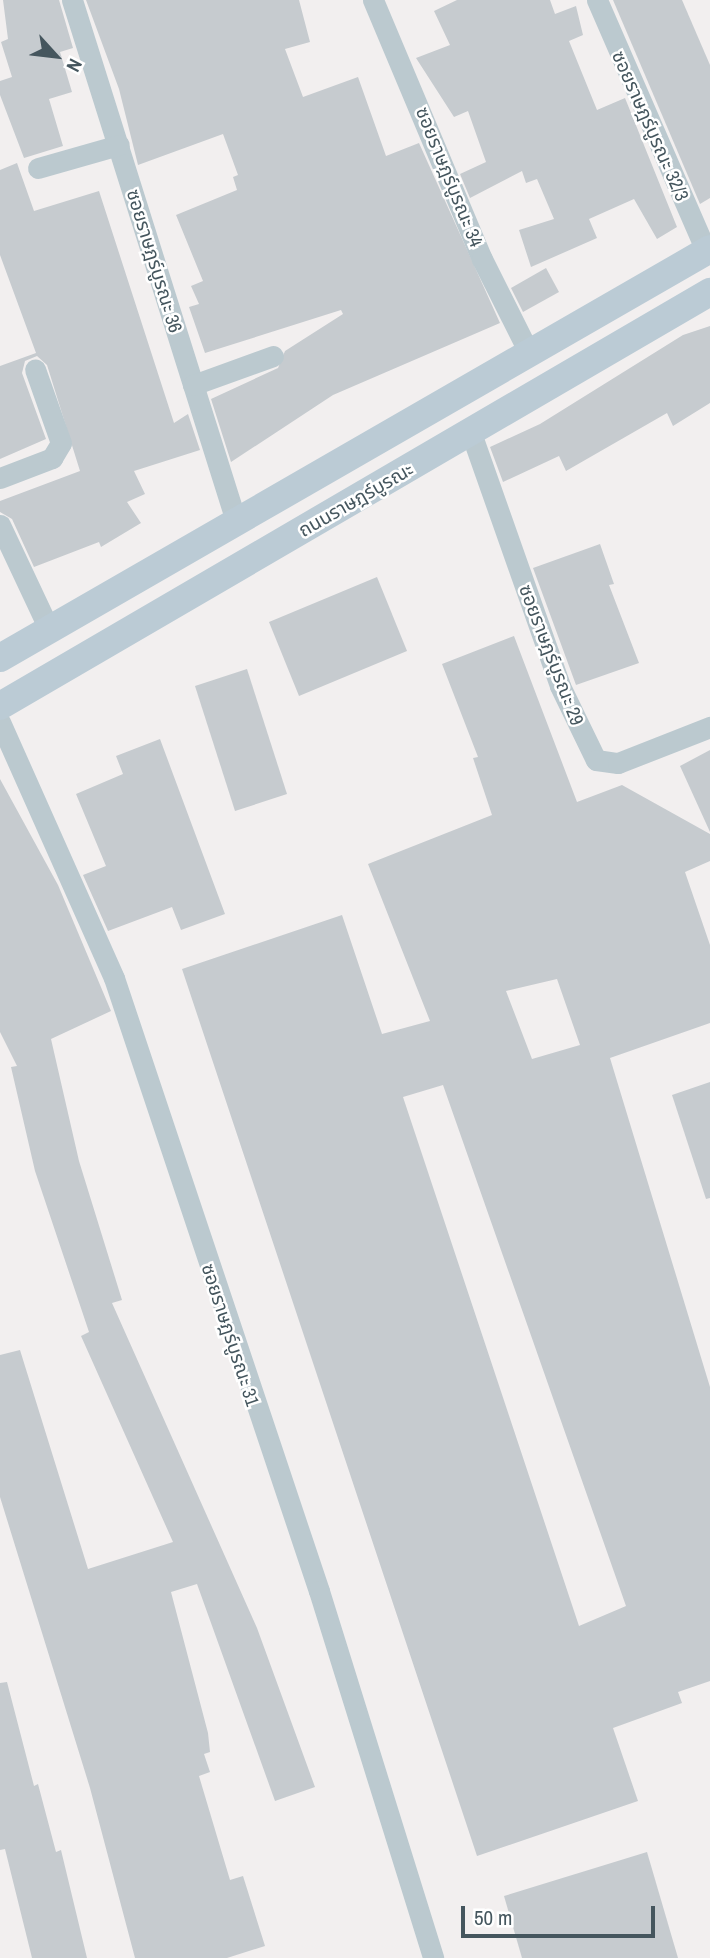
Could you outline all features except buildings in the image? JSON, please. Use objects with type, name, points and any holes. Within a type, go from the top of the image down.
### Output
[{"type":"main road","points":[[0,658],[708,250]]},
{"type":"main road","name":"ถนนราษฎร์บูรณะ","points":[[0,706],[710,292]]},
{"type":"street","name":"ซอยราษฎร์บูรณะ 36","points":[[72,0],[236,522]]},
{"type":"street","name":"ซอยราษฎร์บูรณะ 34","points":[[373,0],[482,260],[529,353]]},
{"type":"street","name":"ซอยราษฎร์บูรณะ 32/3","points":[[597,0],[708,250]]},
{"type":"street","points":[[38,168],[119,145]]},
{"type":"street","points":[[193,385],[273,356]]},
{"type":"street","points":[[0,478],[52,458],[61,443],[35,369]]},
{"type":"street","name":"ซอยราษฎร์บูรณะ 29","points":[[471,433],[560,686],[589,751],[607,765],[618,763],[710,727]]},
{"type":"street","points":[[0,525],[49,629]]},
{"type":"street","name":"ซอยราษฎร์บูรณะ 31","points":[[0,722],[114,978],[319,1591],[433,1958]]}]
